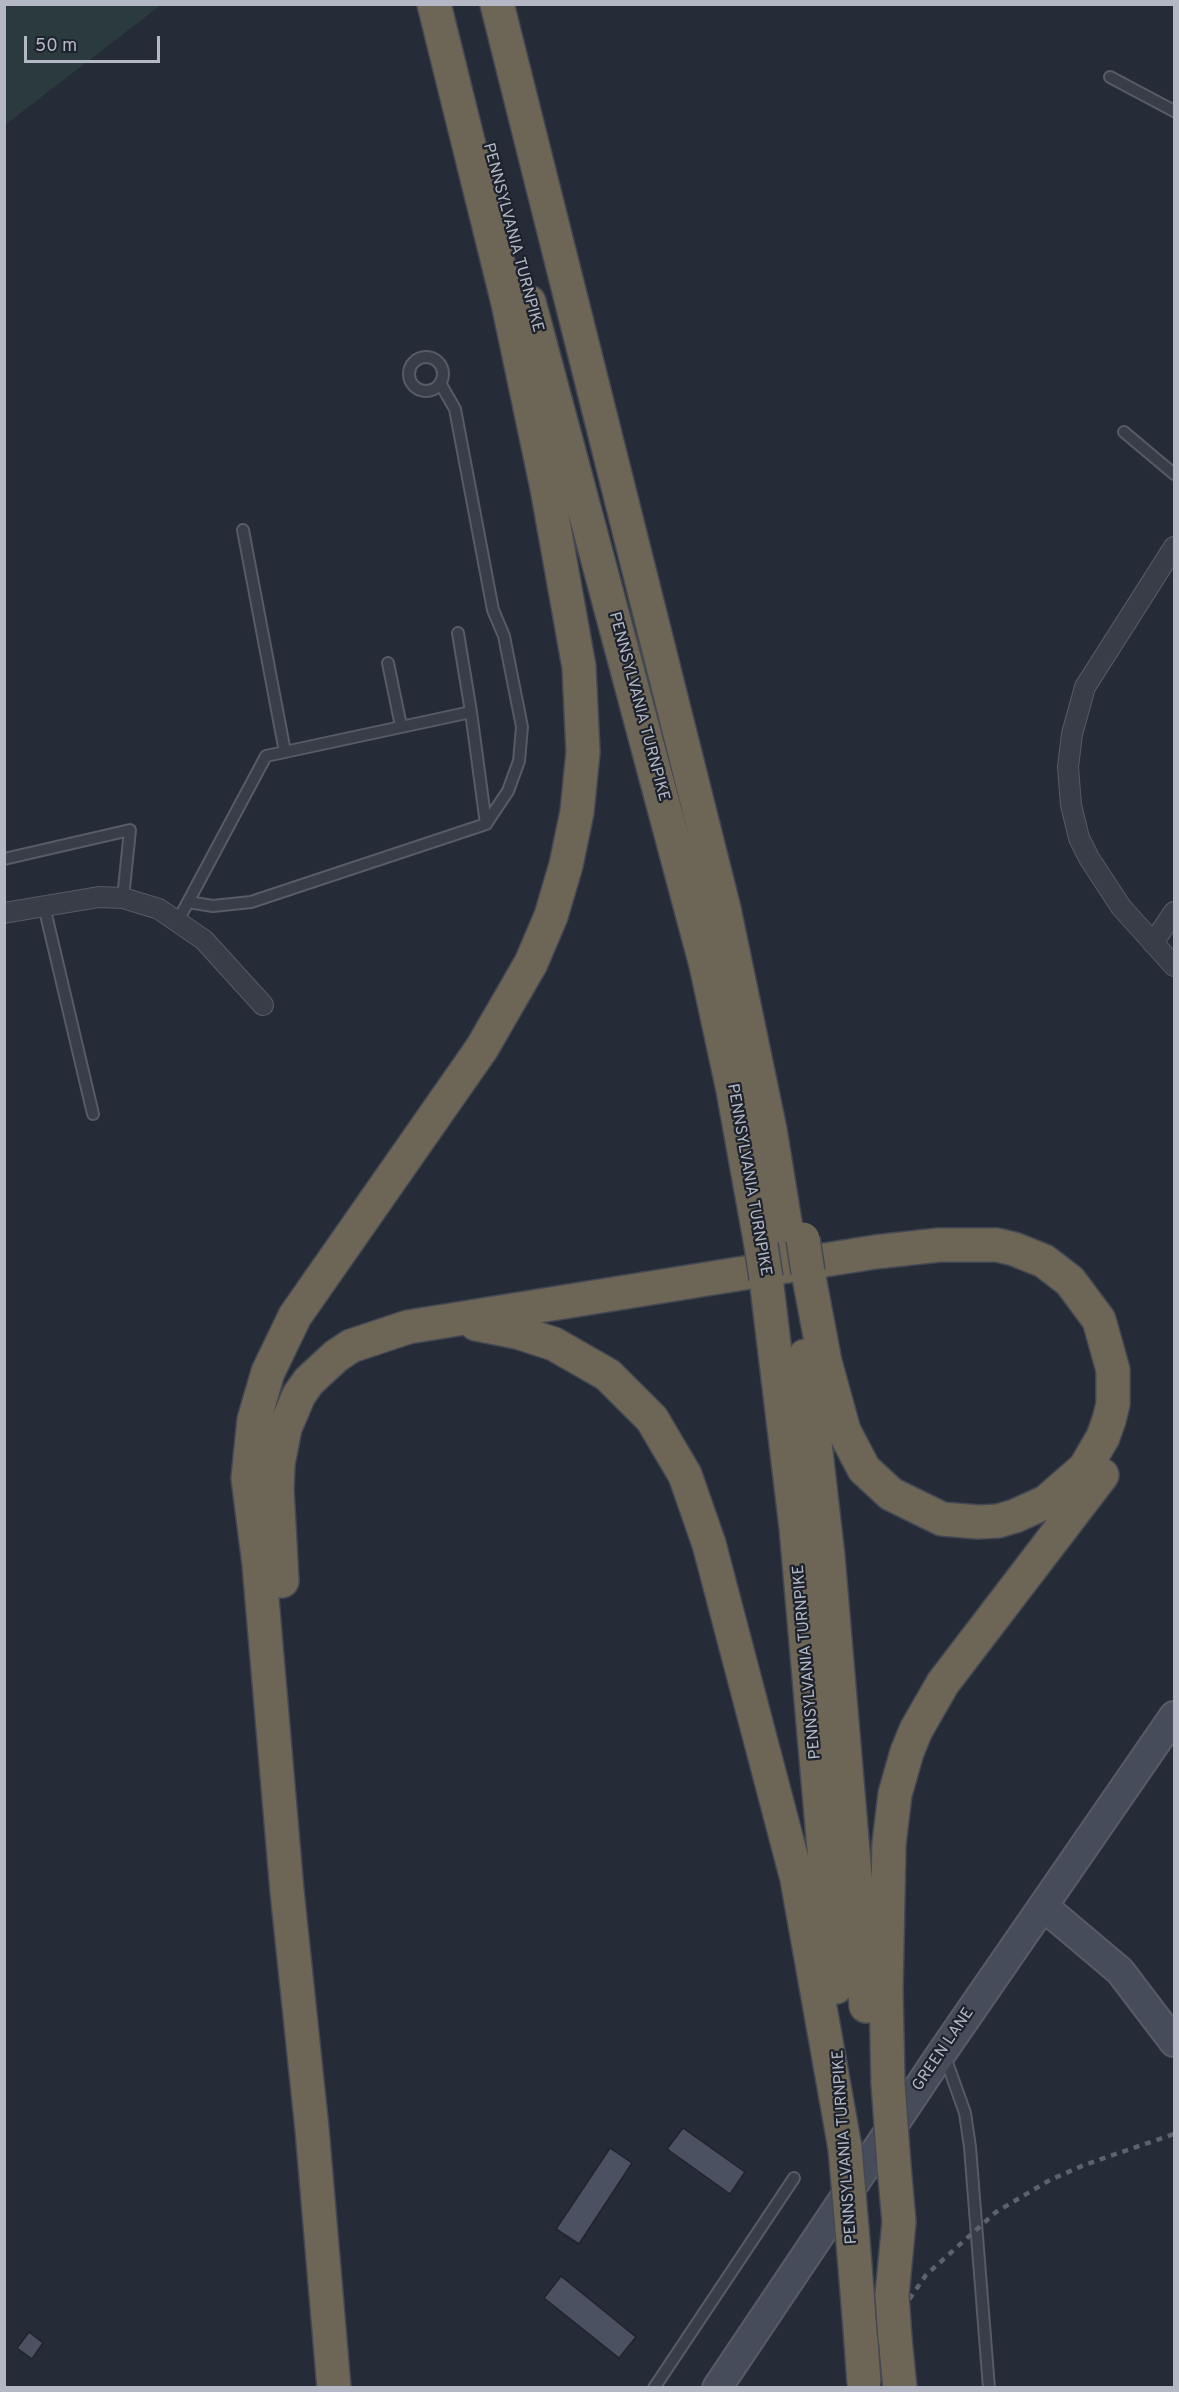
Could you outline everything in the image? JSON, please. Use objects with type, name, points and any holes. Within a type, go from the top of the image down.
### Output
[{"type":"highway","points":[[333,2388],[312,2129],[287,1891],[259,1564],[248,1478],[249,1452],[260,1396],[276,1352],[295,1316],[482,1048],[521,983],[542,939],[559,891],[572,839],[580,789],[582,696],[562,566],[508,303],[434,4]]},
{"type":"highway","name":"PENNSYLVANIA TURNPIKE","points":[[450,4],[706,965],[733,1090],[784,1242]]},
{"type":"highway","name":"PENNSYLVANIA TURNPIKE","points":[[497,4],[678,722],[748,1019],[789,1275],[826,1546],[881,2094],[888,2176],[892,2295],[900,2388]]},
{"type":"highway","points":[[259,1564],[260,1460],[263,1437],[277,1398],[286,1382],[309,1355],[337,1334],[370,1320],[428,1306],[953,1229],[988,1228],[1023,1235],[1070,1258],[1098,1287],[1122,1332],[1129,1366],[1128,1416],[1117,1448],[1100,1478],[943,1683],[920,1722],[907,1752],[895,1794],[889,1844],[881,2094]]},
{"type":"highway","points":[[351,2388],[277,1514],[278,1464],[291,1410],[309,1381],[351,1346],[369,1338],[408,1327],[875,1252],[963,1244],[1014,1249],[1044,1261],[1070,1281],[1091,1306],[1106,1337],[1113,1370],[1113,1404],[1103,1437],[1085,1468],[1046,1502],[1016,1516],[998,1521],[942,1519],[891,1494],[864,1469],[844,1431],[825,1362],[789,1275]]},
{"type":"highway","name":"PENNSYLVANIA TURNPIKE","points":[[789,1275],[782,1395],[802,1593],[836,1984],[844,2148],[865,2385]]},
{"type":"highway","points":[[439,1322],[481,1325],[517,1332],[572,1353],[608,1375],[638,1403],[676,1455],[686,1475],[709,1544],[788,1843],[804,1915],[844,2148]]},
{"type":"street","points":[[1174,547],[1085,687],[1072,734],[1068,767],[1071,805],[1079,838],[1089,858],[1109,891],[1174,966]]},
{"type":"street","points":[[4,914],[77,899],[123,898],[159,909],[204,940],[263,1005]]},
{"type":"street","points":[[1153,943],[1174,912]]},
{"type":"street","name":"GREEN LANE","points":[[717,2388],[943,2051],[1174,1716]]},
{"type":"street","points":[[1043,1906],[1120,1971],[1174,2042]]},
{"type":"lane","points":[[1110,77],[1174,111]]},
{"type":"lane","points":[[188,902],[213,906],[251,902],[486,824],[508,791],[519,761],[522,727],[504,636],[493,610],[455,409],[440,383]]},
{"type":"lane","points":[[1124,432],[1174,474]]},
{"type":"lane","points":[[243,530],[285,752]]},
{"type":"lane","points":[[458,633],[486,824]]},
{"type":"lane","points":[[388,663],[401,726]]},
{"type":"lane","points":[[178,920],[266,756],[471,712]]},
{"type":"lane","points":[[4,859],[130,830],[123,898]]},
{"type":"lane","points":[[44,906],[93,1113]]},
{"type":"lane","points":[[943,2051],[965,2113],[970,2147],[989,2388]]},
{"type":"lane","points":[[654,2388],[794,2178]]},
{"type":"shaded area","points":[[5,4],[161,4],[161,5],[5,125]]},
{"type":"building","points":[[683,2128],[745,2172],[730,2194],[667,2149]]},
{"type":"building","points":[[610,2148],[632,2163],[579,2244],[556,2229]]},
{"type":"building","points":[[561,2276],[636,2337],[619,2358],[544,2298]]},
{"type":"building","points":[[29,2332],[43,2343],[32,2359],[17,2348]]},
{"type":"railway","points":[[848,2388],[926,2275],[996,2212],[1050,2180],[1084,2165],[1174,2134]]}]
